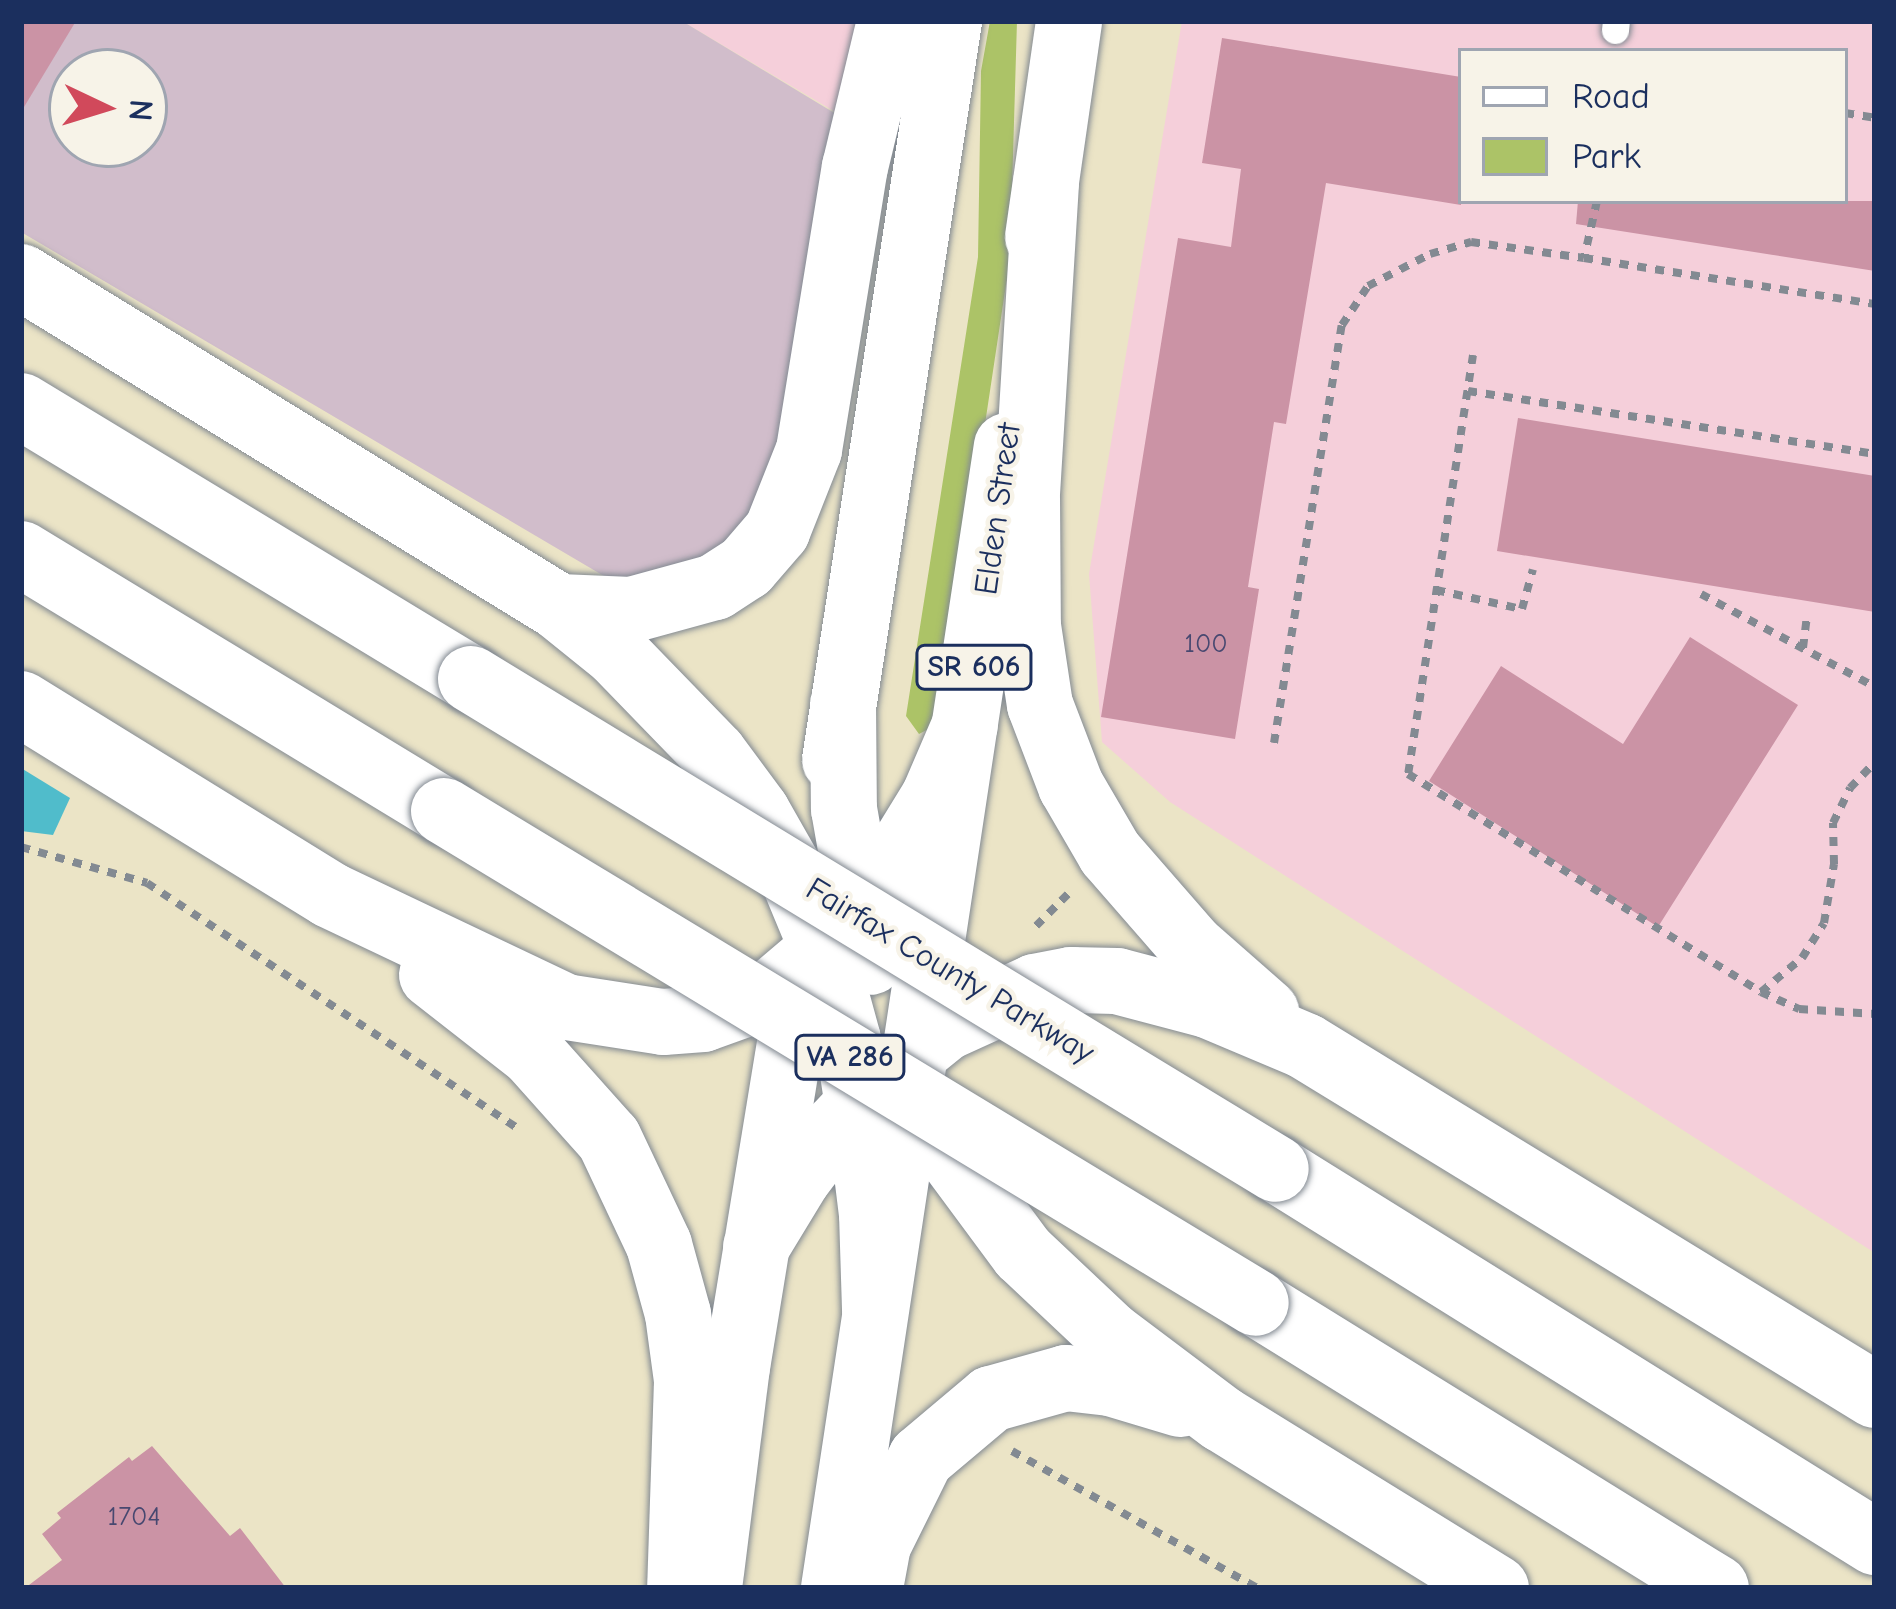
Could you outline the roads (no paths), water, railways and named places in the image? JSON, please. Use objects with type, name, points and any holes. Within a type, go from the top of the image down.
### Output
[{"type":"main road","points":[[559,608],[631,610],[715,587],[746,567],[777,531],[809,449],[855,167],[890,21]]},
{"type":"main road","points":[[709,1588],[756,1247],[824,939],[843,704],[949,21]]},
{"type":"main road","name":"Elden Street","points":[[896,1077],[965,725],[1069,21]]},
{"type":"main road","points":[[1046,183],[1027,498],[1028,626],[1040,705],[1071,786],[1110,853],[1191,946],[1305,1046],[1875,1395]]},
{"type":"main road","points":[[21,277],[559,608],[617,654],[714,754],[758,812],[824,939],[848,1040],[896,1077],[1023,1252],[1109,1336],[1222,1419],[1496,1588]]},
{"type":"main road","name":"Fairfax County Parkway","points":[[21,406],[1276,1169],[1875,1541]]},
{"type":"main road","name":"VA 286","points":[[21,554],[1256,1303],[1716,1588]]},
{"type":"main road","points":[[21,704],[330,895],[532,1053],[609,1139],[637,1190],[672,1291],[687,1382],[680,1588]]},
{"type":"main road","points":[[330,895],[566,1007],[626,1018],[704,1019],[767,996],[824,939],[934,797],[965,725]]},
{"type":"main road","points":[[756,1247],[797,1178],[945,1028],[1035,987],[1071,980],[1159,989],[1305,1046]]},
{"type":"main road","points":[[834,1588],[872,1332],[872,1214],[896,1077]]},
{"type":"main road","points":[[870,1588],[878,1544],[921,1458],[991,1400],[1066,1378],[1154,1394],[1222,1419]]},
{"type":"water","points":[[21,768],[70,798],[53,835],[21,831]]}]
